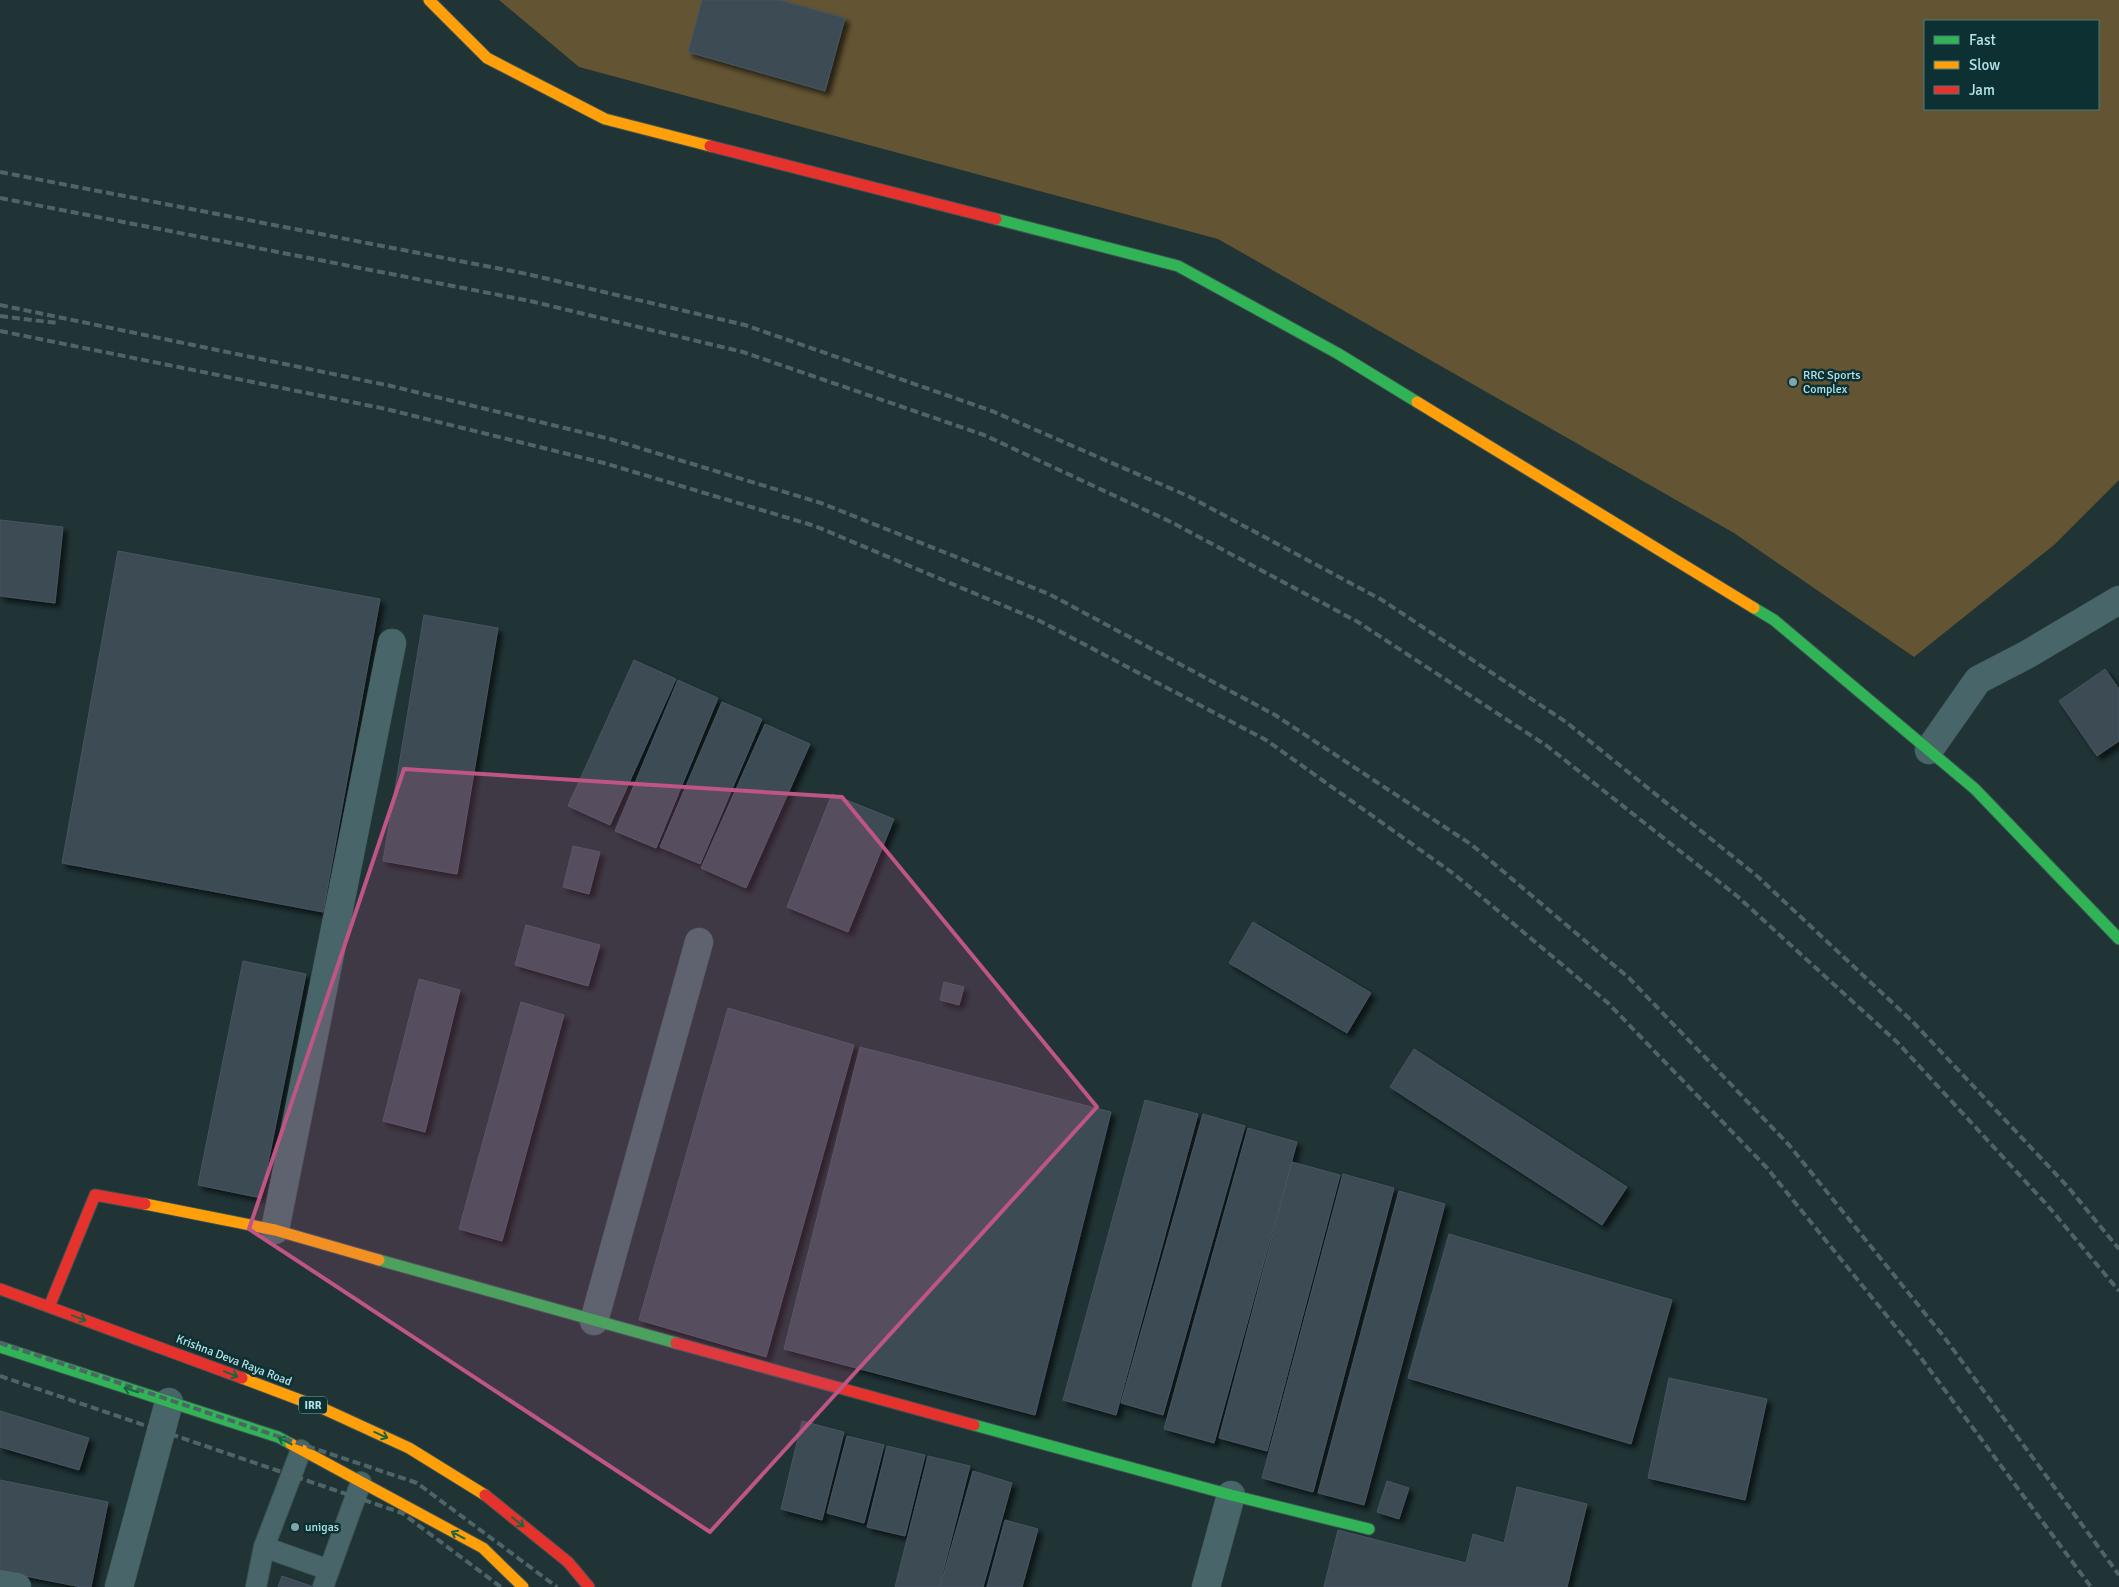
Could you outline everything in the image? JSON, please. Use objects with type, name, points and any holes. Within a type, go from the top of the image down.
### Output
[{"type":"street","points":[[430,0],[487,58],[605,119],[1178,266],[1337,353],[1774,620],[1975,789],[2119,939]]},
{"type":"street","points":[[1929,750],[1978,680],[2028,654],[2119,600]]},
{"type":"street","points":[[275,1230],[392,643]]},
{"type":"street","points":[[594,1321],[699,942]]},
{"type":"street","points":[[49,1307],[95,1195],[176,1209],[275,1230],[594,1321],[1231,1496],[1369,1529]]},
{"type":"street","name":"Krishna Deva Raya Road","points":[[0,1289],[324,1409],[409,1448],[476,1488],[568,1562],[589,1587]]},
{"type":"street","points":[[0,1347],[278,1437],[483,1548],[523,1587]]},
{"type":"street","points":[[119,1587],[169,1402]]},
{"type":"street","points":[[1206,1587],[1231,1496]]},
{"type":"street","points":[[0,1584],[17,1587]]},
{"type":"lane","points":[[256,1587],[264,1547],[302,1450]]},
{"type":"lane","points":[[264,1547],[326,1579],[360,1482]]},
{"type":"highlighted area","points":[[404,769],[842,797],[1097,1107],[710,1532],[249,1229]]},
{"type":"shaded area","name":"RRC Sports Complex","points":[[499,0],[2119,0],[2119,480],[2054,545],[1914,657],[1734,533],[1218,239],[579,67]]},
{"type":"building","points":[[702,0],[780,0],[845,18],[825,91],[688,52]]},
{"type":"building","points":[[0,520],[63,527],[55,603],[0,596]]},
{"type":"building","points":[[118,551],[380,599],[323,912],[62,863]]},
{"type":"building","points":[[424,615],[498,628],[457,874],[383,861]]},
{"type":"building","points":[[634,660],[676,679],[610,825],[568,806]]},
{"type":"building","points":[[2105,669],[2119,689],[2119,741],[2097,756],[2059,701]]},
{"type":"building","points":[[678,680],[718,698],[656,848],[615,831]]},
{"type":"building","points":[[722,702],[762,719],[700,864],[660,847]]},
{"type":"building","points":[[765,724],[810,744],[746,888],[701,868]]},
{"type":"building","points":[[832,794],[894,819],[848,932],[787,907]]},
{"type":"building","points":[[573,846],[600,852],[589,894],[563,887]]},
{"type":"building","points":[[1253,922],[1371,993],[1347,1033],[1229,963]]},
{"type":"building","points":[[526,925],[600,945],[588,986],[515,965]]},
{"type":"building","points":[[243,961],[306,974],[261,1198],[198,1185]]},
{"type":"building","points":[[419,979],[460,990],[425,1132],[383,1121]]},
{"type":"building","points":[[944,982],[964,987],[959,1005],[940,1000]]},
{"type":"building","points":[[521,1002],[564,1015],[502,1241],[459,1229]]},
{"type":"building","points":[[728,1008],[854,1045],[766,1357],[639,1320]]},
{"type":"building","points":[[860,1047],[1111,1112],[1035,1415],[784,1349]]},
{"type":"building","points":[[1414,1049],[1627,1187],[1602,1225],[1390,1087]]},
{"type":"building","points":[[1145,1100],[1198,1114],[1116,1415],[1063,1400]]},
{"type":"building","points":[[1203,1114],[1245,1126],[1163,1415],[1121,1403]]},
{"type":"building","points":[[1248,1128],[1297,1142],[1214,1443],[1164,1429]]},
{"type":"building","points":[[1292,1162],[1340,1175],[1267,1451],[1219,1438]]},
{"type":"building","points":[[1343,1174],[1394,1188],[1313,1492],[1262,1478]]},
{"type":"building","points":[[1399,1191],[1445,1204],[1364,1505],[1318,1493]]},
{"type":"building","points":[[1449,1234],[1672,1300],[1631,1444],[1408,1378]]},
{"type":"building","points":[[1669,1378],[1767,1399],[1745,1500],[1648,1478]]},
{"type":"building","points":[[0,1411],[89,1438],[79,1470],[0,1447]]},
{"type":"building","points":[[802,1421],[844,1432],[822,1520],[781,1509]]},
{"type":"building","points":[[847,1436],[884,1445],[864,1523],[827,1513]]},
{"type":"building","points":[[887,1446],[925,1455],[905,1536],[867,1527]]},
{"type":"building","points":[[928,1456],[970,1466],[939,1587],[895,1587]]},
{"type":"building","points":[[973,1471],[1012,1483],[983,1587],[940,1587]]},
{"type":"building","points":[[0,1480],[108,1502],[91,1587],[81,1587],[0,1571]]},
{"type":"building","points":[[1387,1481],[1409,1488],[1399,1519],[1377,1512]]},
{"type":"building","points":[[1517,1487],[1587,1504],[1567,1587],[1324,1587],[1338,1530],[1466,1563],[1473,1534],[1504,1543]]},
{"type":"building","points":[[1005,1520],[1038,1529],[1022,1587],[987,1587]]},
{"type":"building","points":[[282,1576],[314,1587],[278,1587]]},
{"type":"railway","points":[[0,172],[527,274],[745,325],[992,411],[1188,496],[1382,600],[1566,722],[1757,876],[1913,1022],[2068,1187],[2119,1249]]},
{"type":"railway","points":[[0,198],[530,301],[743,352],[984,435],[1171,522],[1358,622],[1547,746],[1737,896],[1898,1043],[2048,1206],[2119,1291]]},
{"type":"railway","points":[[0,305],[391,386],[610,439],[821,503],[1049,594],[1275,715],[1472,845],[1629,978],[1789,1145],[1944,1337],[2119,1575]]},
{"type":"railway","points":[[0,316],[57,323]]},
{"type":"railway","points":[[0,331],[386,409],[604,463],[815,526],[1040,621],[1266,740],[1454,874],[1608,1003],[1767,1168],[1921,1358],[2091,1587]]},
{"type":"railway","points":[[0,1343],[417,1483],[557,1587]]},
{"type":"railway","points":[[0,1376],[402,1513],[501,1587]]},
{"type":"traffic: fast","points":[[996,219],[1178,266],[1337,353],[1417,402]]},
{"type":"traffic: fast","points":[[1754,608],[1774,620],[1975,789],[2119,939]]},
{"type":"traffic: fast","points":[[379,1260],[676,1343]]},
{"type":"traffic: fast","points":[[0,1347],[278,1437],[291,1444]]},
{"type":"traffic: fast","points":[[974,1425],[1231,1495],[1369,1529]]},
{"type":"traffic: slow","points":[[429,0],[487,58],[605,119],[710,146]]},
{"type":"traffic: slow","points":[[1417,402],[1754,608]]},
{"type":"traffic: slow","points":[[145,1204],[275,1230],[379,1260]]},
{"type":"traffic: slow","points":[[242,1378],[324,1409],[409,1448],[485,1495]]},
{"type":"traffic: slow","points":[[291,1444],[483,1548],[523,1587]]},
{"type":"traffic: jam","points":[[710,146],[996,219]]},
{"type":"traffic: jam","points":[[49,1307],[95,1195],[145,1204]]},
{"type":"traffic: jam","points":[[0,1289],[242,1378]]},
{"type":"traffic: jam","points":[[676,1343],[974,1425]]},
{"type":"traffic: jam","points":[[485,1495],[568,1562],[589,1587]]},
{"type":"place","name":"RRC Sports Complex","points":[[1793,382]]},
{"type":"place","name":"unigas","points":[[295,1527]]}]
